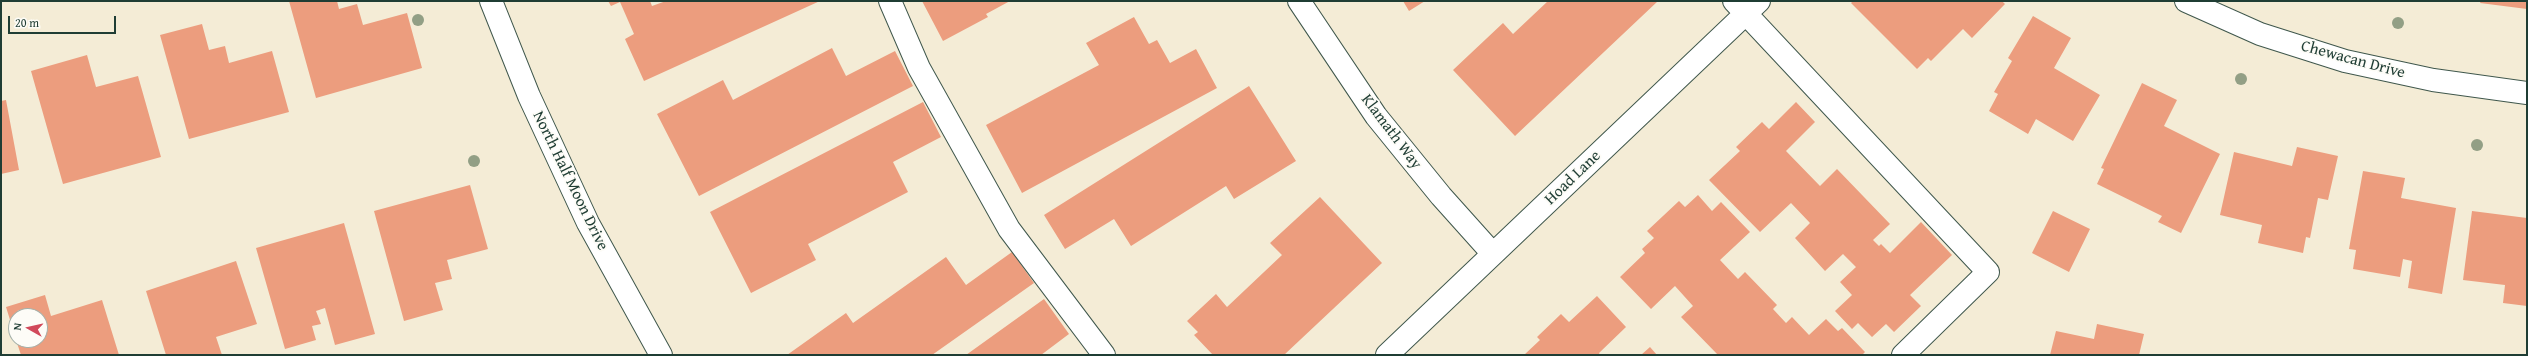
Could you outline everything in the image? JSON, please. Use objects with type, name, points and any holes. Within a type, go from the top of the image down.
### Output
[{"type":"street","name":"North Half Moon Drive","points":[[492,1],[529,96],[588,223],[661,355]]},
{"type":"street","points":[[890,1],[919,68],[1009,229],[1104,355]]},
{"type":"street","name":"Klamath Way","points":[[1299,1],[1376,116],[1441,196],[1493,254]]},
{"type":"street","name":"Chewacan Drive","points":[[2186,1],[2260,34],[2346,61],[2433,80],[2527,93]]},
{"type":"street","points":[[1746,5],[1988,272],[1903,355]]},
{"type":"street","name":"Hoad Lane","points":[[1387,355],[1493,254],[1746,5]]},
{"type":"building","points":[[289,1],[337,1],[339,9],[357,4],[363,25],[407,13],[422,68],[316,98]]},
{"type":"building","points":[[608,1],[650,1],[652,6],[666,1],[820,1],[644,81],[625,39],[634,34],[620,2],[611,6]]},
{"type":"building","points":[[922,1],[1010,1],[986,14],[988,17],[943,41]]},
{"type":"building","points":[[1403,1],[1425,1],[1409,11]]},
{"type":"building","points":[[1548,1],[1658,1],[1515,136],[1453,70],[1503,23],[1513,34]]},
{"type":"building","points":[[1853,1],[2002,1],[2005,4],[1972,38],[1963,29],[1931,61],[1928,58],[1917,69],[1851,3]]},
{"type":"building","points":[[2481,1],[2527,1],[2527,9],[2480,3]]},
{"type":"building","points":[[2033,16],[2071,38],[2054,68],[2100,95],[2073,141],[2036,119],[2028,134],[1989,111],[1998,94],[1994,92],[2012,61],[2008,58]]},
{"type":"building","points":[[1134,17],[1149,44],[1157,40],[1170,63],[1196,49],[1217,88],[1022,193],[986,125],[1099,65],[1086,43]]},
{"type":"building","points":[[202,24],[209,50],[225,46],[229,63],[272,51],[289,112],[189,139],[160,35]]},
{"type":"building","points":[[832,48],[846,76],[895,51],[913,86],[699,196],[657,114],[723,80],[733,100]]},
{"type":"building","points":[[87,55],[96,87],[138,76],[161,157],[63,184],[31,71]]},
{"type":"building","points":[[2142,83],[2177,100],[2164,126],[2220,154],[2181,233],[2158,222],[2162,216],[2097,184],[2104,169],[2101,168]]},
{"type":"building","points":[[1249,86],[1296,161],[1234,199],[1226,186],[1131,246],[1114,219],[1065,249],[1044,215]]},
{"type":"building","points":[[6,100],[19,170],[1,174],[1,101]]},
{"type":"building","points":[[923,102],[941,137],[893,162],[908,192],[808,244],[816,260],[751,293],[710,212]]},
{"type":"building","points":[[1796,102],[1815,122],[1786,151],[1820,186],[1837,169],[1890,224],[1873,240],[1879,246],[1881,244],[1890,253],[1921,222],[1952,255],[1910,295],[1921,306],[1894,332],[1886,324],[1872,337],[1858,323],[1852,329],[1835,311],[1852,295],[1840,282],[1856,267],[1843,254],[1825,271],[1795,238],[1810,223],[1791,203],[1760,232],[1709,180],[1740,151],[1736,147],[1762,122],[1769,129]]},
{"type":"building","points":[[2297,147],[2338,156],[2328,200],[2318,198],[2310,238],[2306,237],[2303,253],[2258,243],[2262,225],[2220,215],[2234,152],[2292,166]]},
{"type":"building","points":[[2363,171],[2405,178],[2401,198],[2456,208],[2442,294],[2408,288],[2412,261],[2403,259],[2400,277],[2353,269],[2356,250],[2349,249]]},
{"type":"building","points":[[470,185],[488,249],[447,260],[452,279],[435,283],[443,310],[404,321],[374,211]]},
{"type":"building","points":[[1698,195],[1712,211],[1721,202],[1750,232],[1720,260],[1738,279],[1745,272],[1777,305],[1773,309],[1786,323],[1792,317],[1809,335],[1826,319],[1838,331],[1842,328],[1865,352],[1862,355],[1718,355],[1681,317],[1693,306],[1675,286],[1651,309],[1620,277],[1645,253],[1642,249],[1654,238],[1647,231],[1679,201],[1685,207]]},
{"type":"building","points":[[1320,197],[1382,263],[1284,355],[1213,355],[1194,335],[1198,332],[1187,321],[1216,294],[1227,307],[1282,255],[1270,243]]},
{"type":"building","points":[[2053,211],[2090,229],[2069,272],[2032,253]]},
{"type":"building","points":[[2472,211],[2527,218],[2527,306],[2503,303],[2505,285],[2463,280]]},
{"type":"building","points":[[344,223],[375,334],[335,345],[325,308],[316,311],[321,324],[312,326],[316,340],[285,349],[256,248]]},
{"type":"building","points":[[1012,252],[1034,283],[932,355],[787,355],[846,313],[853,323],[946,257],[966,285]]},
{"type":"building","points":[[236,261],[257,324],[216,337],[222,355],[166,355],[146,291]]},
{"type":"building","points":[[45,295],[51,316],[102,300],[119,355],[21,355],[19,348],[48,348],[48,308],[8,308],[8,313],[6,307]]},
{"type":"building","points":[[1597,296],[1626,327],[1599,353],[1600,355],[1524,355],[1540,340],[1537,337],[1561,314],[1569,322]]},
{"type":"building","points":[[1044,299],[1069,334],[1041,355],[966,355]]},
{"type":"building","points":[[2097,324],[2144,334],[2139,355],[2050,355],[2056,331],[2094,339]]},
{"type":"building","points":[[1650,347],[1657,355],[1641,355]]}]
